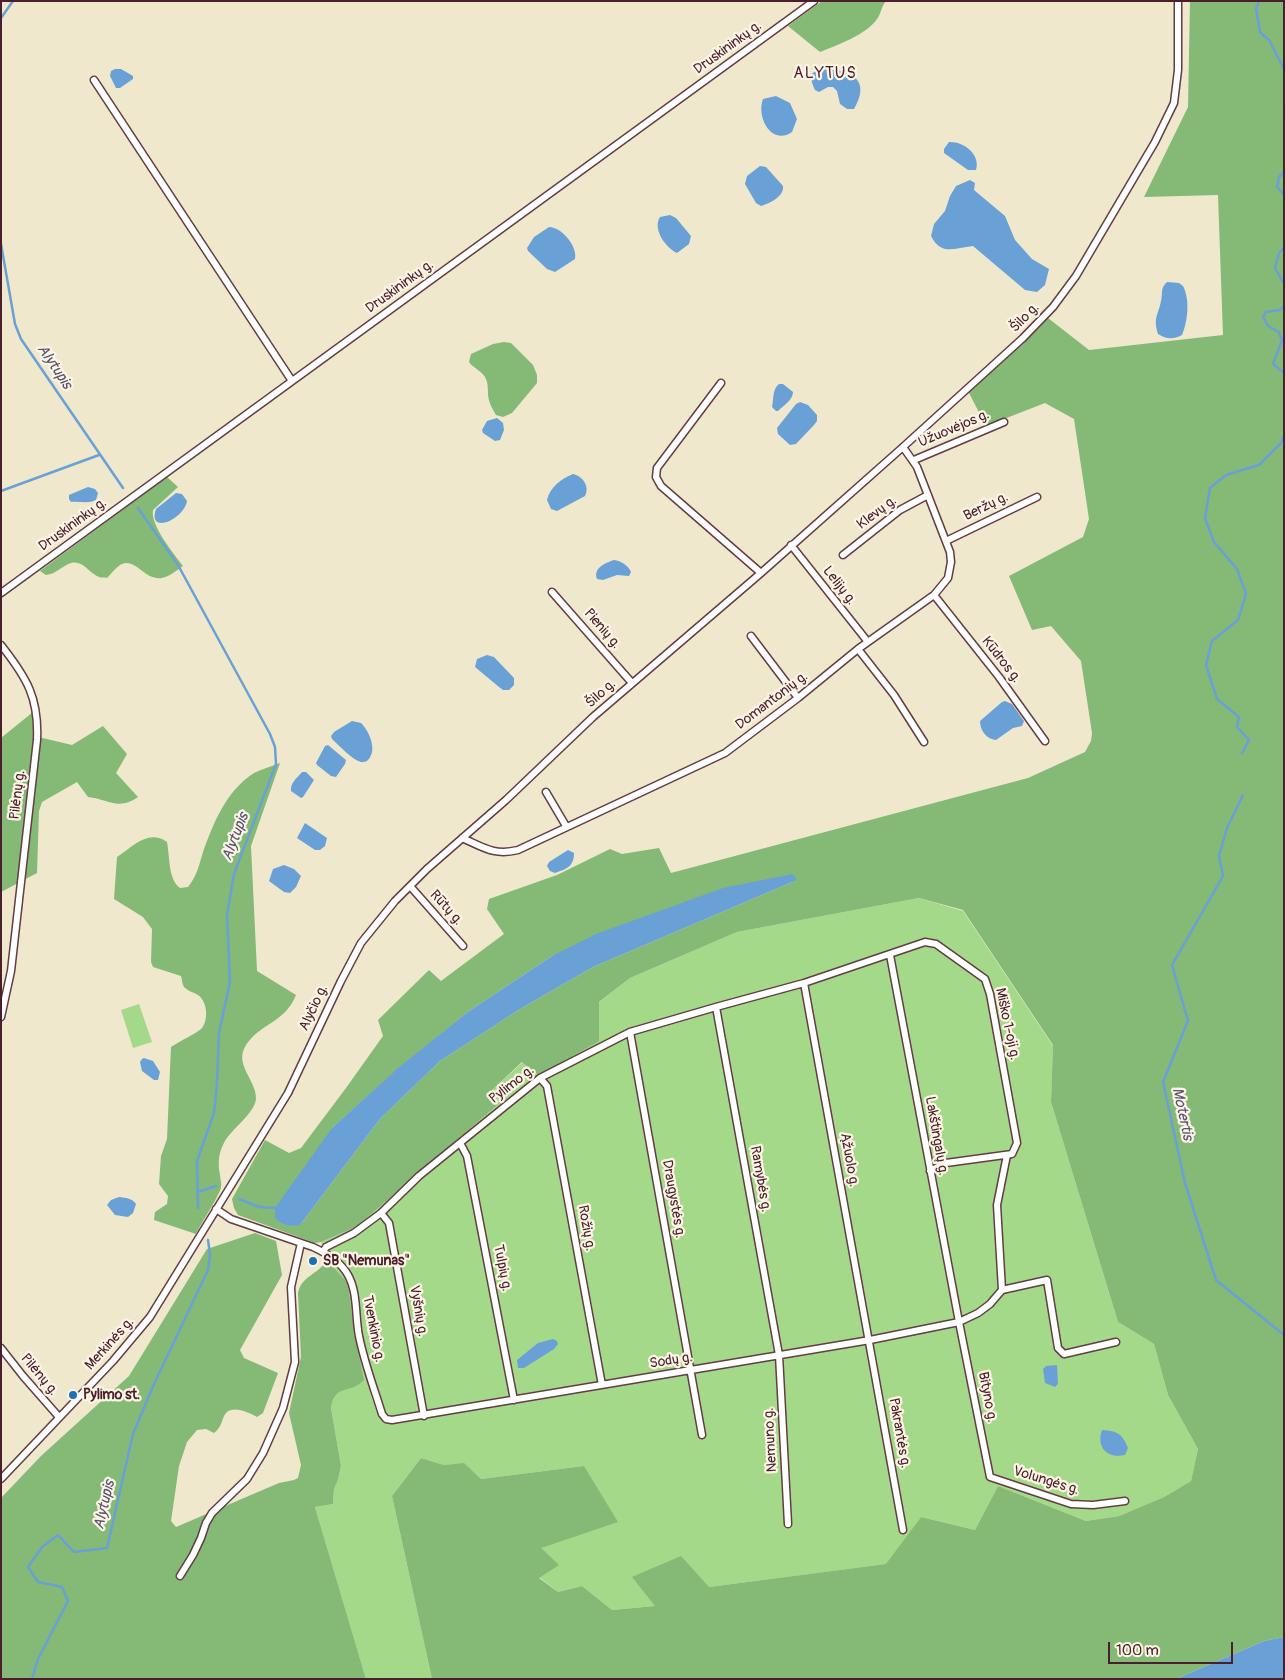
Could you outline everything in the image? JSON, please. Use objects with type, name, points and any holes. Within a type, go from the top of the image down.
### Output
[{"type":"street","name":"Druskininkų g.","points":[[1,593],[814,1]]},
{"type":"street","name":"Šilo g.","points":[[462,838],[506,800],[632,683],[761,573],[903,447],[1024,338],[1053,307],[1076,276],[1154,142],[1174,103],[1178,70],[1178,1]]},
{"type":"street","points":[[94,80],[292,382]]},
{"type":"street","points":[[721,383],[657,468],[656,477],[662,486],[761,573]]},
{"type":"street","name":"Užuovėjos g.","points":[[914,460],[1004,422]]},
{"type":"street","name":"Domantonių g.","points":[[462,838],[495,852],[506,853],[518,850],[725,753],[798,698],[858,649],[934,595],[948,578],[950,552],[914,460],[903,447]]},
{"type":"street","name":"Klevų g.","points":[[843,555],[900,510],[928,495]]},
{"type":"street","name":"Beržų g.","points":[[946,540],[1037,497]]},
{"type":"street","name":"Lelijų g.","points":[[791,545],[868,642]]},
{"type":"street","name":"Pienių g.","points":[[552,592],[632,683]]},
{"type":"street","name":"Kūdros g.","points":[[934,595],[999,677],[1045,741]]},
{"type":"street","points":[[751,636],[798,698]]},
{"type":"street","name":"Pilėnų g.","points":[[1,645],[32,693],[38,722],[11,971],[1,1017]]},
{"type":"street","points":[[858,649],[894,695],[924,742]]},
{"type":"street","points":[[546,792],[566,826]]},
{"type":"street","name":"Alyčio g.","points":[[216,1209],[288,1093],[361,943],[394,901],[462,838]]},
{"type":"street","name":"Rūtų g.","points":[[410,886],[463,946]]},
{"type":"street","name":"Miško 1-oji g.","points":[[890,955],[925,942],[936,944],[984,979],[990,994],[1017,1143],[1014,1152],[1006,1155]]},
{"type":"street","name":"Pylimo g.","points":[[323,1252],[326,1247],[354,1233],[381,1213],[419,1176],[540,1078],[630,1032],[716,1006],[804,983],[890,955]]},
{"type":"street","name":"Lakštingalų g.","points":[[890,955],[959,1322]]},
{"type":"street","name":"Ąžuolo g.","points":[[804,983],[870,1340]]},
{"type":"street","name":"Ramybės g.","points":[[716,1006],[779,1355]]},
{"type":"street","name":"Draugystės g.","points":[[630,1032],[702,1435]]},
{"type":"street","name":"Rožių g.","points":[[540,1078],[547,1086],[602,1385]]},
{"type":"street","name":"Tulpių g.","points":[[460,1143],[467,1156],[514,1400]]},
{"type":"street","points":[[930,1171],[946,1163],[1006,1155],[997,1205],[1002,1290],[1047,1280],[1058,1348],[1064,1354],[1116,1342]]},
{"type":"street","points":[[216,1209],[231,1219],[323,1252]]},
{"type":"street","name":"Merkinės g.","points":[[1,1479],[135,1337],[150,1318],[216,1209]]},
{"type":"street","name":"Vyšnių g.","points":[[381,1213],[389,1223],[424,1416]]},
{"type":"street","points":[[180,1576],[202,1538],[206,1523],[212,1513],[247,1479],[263,1453],[283,1408],[295,1362],[291,1286],[301,1243]]},
{"type":"street","name":"Tvenkinio g.","points":[[323,1252],[343,1266],[349,1275],[353,1286],[360,1338],[382,1414],[386,1419]]},
{"type":"street","name":"Sodų g.","points":[[386,1419],[424,1416],[691,1371],[870,1340],[959,1322],[978,1313],[990,1304],[1002,1290]]},
{"type":"street","name":"Bityno g.","points":[[959,1322],[990,1477]]},
{"type":"street","name":"Pakrantės g.","points":[[870,1340],[904,1530]]},
{"type":"street","name":"Pilėnų g.","points":[[1,1348],[59,1417]]},
{"type":"street","name":"Nemuno g.","points":[[779,1355],[788,1524]]},
{"type":"street","name":"Volungės g.","points":[[990,1477],[1071,1504],[1093,1505],[1125,1501]]},
{"type":"green space","points":[[822,1],[886,1],[877,19],[866,30],[851,39],[820,52],[788,26]]},
{"type":"green space","points":[[1190,1],[1284,1],[1284,1637],[1264,1641],[1176,1679],[432,1679],[392,1496],[421,1458],[444,1465],[464,1463],[481,1479],[584,1466],[618,1522],[541,1548],[559,1565],[539,1578],[558,1592],[582,1586],[612,1610],[655,1606],[632,1577],[681,1556],[709,1587],[886,1564],[921,1517],[975,1530],[998,1486],[1086,1521],[1119,1516],[1164,1497],[1191,1481],[1198,1449],[1168,1395],[1154,1344],[1118,1322],[1051,1102],[1053,1045],[963,910],[919,898],[737,932],[630,978],[599,1002],[599,1041],[539,1075],[522,1062],[492,1090],[497,1105],[356,1227],[321,1242],[315,1243],[238,1215],[232,1199],[265,1140],[289,1153],[301,1148],[383,1036],[378,1020],[429,970],[441,981],[504,934],[487,909],[489,899],[557,875],[610,849],[622,854],[659,848],[671,873],[1028,778],[1085,752],[1091,741],[1092,733],[1081,661],[1051,626],[1032,630],[1009,576],[1083,537],[1089,519],[1074,419],[1045,403],[986,426],[968,391],[1048,318],[1089,350],[1223,335],[1218,195],[1144,197],[1188,107]],"holes":[[[797,880],[593,967],[520,1009],[440,1061],[380,1119],[300,1225],[332,1128],[399,1068],[469,1011],[552,956]]]},
{"type":"green space","points":[[511,343],[533,365],[537,375],[537,383],[512,413],[503,417],[496,415],[491,406],[485,376],[469,362],[471,354],[493,344]]},
{"type":"green space","points":[[167,477],[178,487],[153,510],[153,516],[159,531],[183,566],[162,578],[151,576],[132,564],[127,563],[118,566],[107,578],[100,577],[83,565],[75,563],[68,564],[56,572],[46,575],[40,571]]},
{"type":"green space","points":[[33,712],[34,736],[72,745],[103,726],[127,754],[116,773],[138,797],[119,804],[88,797],[77,782],[42,802],[39,811],[37,873],[1,892],[1,738]]},
{"type":"green space","points":[[280,763],[251,846],[257,971],[296,995],[285,1012],[256,1034],[244,1049],[242,1055],[243,1062],[256,1099],[251,1111],[230,1134],[223,1145],[219,1160],[220,1190],[196,1234],[154,1220],[155,1212],[167,1204],[168,1196],[159,1184],[161,1156],[167,1139],[171,1047],[202,1028],[206,1020],[206,1010],[201,998],[184,987],[181,976],[153,967],[151,962],[152,929],[143,917],[114,899],[117,857],[147,838],[160,838],[167,842],[173,879],[180,888],[188,887],[196,875],[207,841],[228,798],[244,780],[254,773]]},
{"type":"green space","points":[[919,898],[963,911],[1053,1046],[1051,1102],[1118,1322],[1154,1344],[1168,1395],[1198,1449],[1191,1481],[1164,1497],[1119,1516],[1086,1521],[998,1486],[975,1530],[921,1517],[887,1564],[709,1587],[655,1606],[612,1610],[582,1586],[558,1592],[539,1577],[541,1548],[584,1466],[481,1479],[464,1464],[444,1465],[421,1458],[392,1496],[432,1679],[366,1679],[315,1507],[333,1504],[334,1489],[341,1466],[331,1408],[332,1402],[340,1392],[358,1385],[349,1290],[346,1281],[327,1260],[321,1242],[356,1227],[492,1090],[523,1062],[630,978],[737,932]]},
{"type":"green space","points":[[139,1004],[152,1042],[133,1048],[121,1010]]},
{"type":"green space","points":[[255,1233],[276,1241],[282,1275],[240,1350],[244,1358],[278,1373],[263,1413],[257,1417],[241,1410],[229,1411],[224,1415],[219,1428],[214,1433],[206,1429],[197,1430],[187,1442],[179,1466],[171,1521],[176,1527],[279,1483],[298,1478],[301,1465],[289,1413],[301,1357],[298,1293],[303,1282],[327,1260],[346,1281],[349,1290],[354,1333],[364,1380],[354,1387],[340,1392],[333,1400],[331,1408],[341,1466],[334,1489],[333,1504],[315,1507],[366,1679],[1,1679],[1,1498],[41,1456],[129,1376],[207,1249]]},
{"type":"water","points":[[121,69],[133,76],[133,79],[120,88],[116,88],[110,76],[111,71]]},
{"type":"water","points":[[825,69],[851,74],[856,78],[860,91],[859,99],[854,109],[847,109],[840,104],[837,91],[833,87],[828,87],[819,92],[815,90],[811,78],[812,75],[816,71]]},
{"type":"water","points":[[776,96],[790,103],[797,119],[792,132],[785,135],[772,133],[767,128],[762,114],[761,106],[763,99]]},
{"type":"water","points":[[949,142],[960,144],[970,150],[976,159],[976,170],[968,170],[944,153],[944,149]]},
{"type":"water","points":[[760,166],[766,167],[783,186],[779,196],[761,206],[756,203],[745,184],[747,176]]},
{"type":"water","points":[[970,180],[975,183],[974,190],[1005,216],[1015,240],[1032,259],[1049,269],[1045,285],[1037,292],[1025,290],[973,246],[954,249],[944,248],[939,246],[931,236],[934,224],[945,211],[956,186]]},
{"type":"water","points":[[670,215],[676,218],[691,236],[689,244],[677,253],[661,238],[658,227],[660,217]]},
{"type":"water","points":[[549,227],[559,230],[568,238],[575,254],[575,259],[555,272],[547,269],[527,248],[534,237]]},
{"type":"water","points":[[1167,282],[1179,283],[1183,286],[1187,297],[1187,317],[1182,335],[1173,338],[1167,338],[1158,334],[1156,324],[1163,289]]},
{"type":"water","points":[[779,384],[783,384],[793,392],[793,395],[790,400],[776,411],[772,407],[774,392]]},
{"type":"water","points":[[800,402],[808,405],[817,415],[817,421],[796,444],[790,445],[778,434],[777,428],[796,404]]},
{"type":"water","points":[[497,418],[503,423],[504,430],[500,440],[495,441],[483,433],[482,430],[487,421]]},
{"type":"water","points":[[573,474],[585,482],[587,489],[585,496],[557,511],[551,509],[547,500],[553,487],[564,478]]},
{"type":"water","points":[[88,487],[95,489],[98,493],[96,500],[71,502],[69,495]]},
{"type":"water","points":[[176,493],[182,494],[187,501],[180,514],[167,522],[161,523],[157,521],[155,517],[156,509]]},
{"type":"water","points":[[614,560],[622,562],[628,567],[631,572],[629,576],[617,575],[603,580],[597,579],[598,569]]},
{"type":"water","points":[[487,655],[494,657],[514,678],[514,685],[509,690],[503,690],[475,667],[477,659]]},
{"type":"water","points":[[1005,701],[1012,704],[1024,721],[1022,726],[1013,728],[996,740],[989,738],[984,734],[980,721]]},
{"type":"water","points":[[352,721],[361,723],[371,741],[371,756],[366,762],[353,758],[332,739],[331,736],[334,732]]},
{"type":"water","points":[[328,745],[346,760],[336,777],[331,776],[316,763],[325,746]]},
{"type":"water","points":[[302,772],[306,772],[314,780],[301,798],[291,791],[291,788]]},
{"type":"water","points":[[305,823],[327,838],[325,846],[320,850],[315,850],[297,838]]},
{"type":"water","points":[[568,850],[574,853],[571,864],[566,869],[555,873],[550,871],[547,866],[549,862]]},
{"type":"water","points":[[284,865],[294,869],[301,876],[296,887],[290,893],[284,892],[269,881],[273,869]]},
{"type":"water","points":[[793,874],[797,880],[593,967],[520,1009],[440,1061],[380,1119],[300,1225],[286,1225],[275,1218],[275,1208],[332,1128],[398,1068],[469,1011],[552,956],[596,934],[723,888]]},
{"type":"water","points":[[144,1058],[153,1061],[160,1072],[158,1080],[154,1080],[142,1071],[140,1062]]},
{"type":"water","points":[[119,1197],[131,1199],[136,1204],[133,1213],[128,1217],[115,1215],[107,1205],[111,1200]]},
{"type":"water","points":[[553,1339],[558,1344],[554,1349],[524,1368],[518,1368],[517,1360],[538,1343]]},
{"type":"water","points":[[1057,1365],[1058,1384],[1055,1387],[1045,1383],[1043,1369],[1046,1366]]},
{"type":"water","points":[[1102,1430],[1115,1432],[1124,1439],[1128,1448],[1125,1455],[1113,1455],[1104,1450],[1101,1442]]},
{"type":"water","points":[[1284,1637],[1284,1679],[1176,1679],[1264,1641]]},
{"type":"waterway","name":"Alytupis","points":[[1,18],[13,1]]},
{"type":"waterway","name":"Motertis","points":[[1259,1],[1256,9],[1260,32],[1269,40],[1284,69]]},
{"type":"waterway","name":"Motertis","points":[[1284,111],[1284,117]]},
{"type":"waterway","name":"Motertis","points":[[1284,172],[1279,177],[1277,187],[1284,195]]},
{"type":"waterway","name":"Alytupis","points":[[1,244],[15,324],[21,339],[123,488]]},
{"type":"waterway","name":"Motertis","points":[[1284,247],[1279,253],[1275,268],[1284,284]]},
{"type":"waterway","name":"Motertis","points":[[1284,306],[1280,310],[1266,312],[1263,317],[1268,326],[1279,332],[1282,341],[1273,364],[1284,373]]},
{"type":"waterway","name":"Motertis","points":[[1242,753],[1249,740],[1237,727],[1239,717],[1217,699],[1206,665],[1212,641],[1238,620],[1246,594],[1237,569],[1214,542],[1205,518],[1210,488],[1226,475],[1259,465],[1281,443],[1284,435]]},
{"type":"waterway","points":[[1,491],[99,455]]},
{"type":"waterway","name":"Alytupis","points":[[138,508],[178,565],[270,734],[275,747],[276,764],[234,874],[227,915],[230,982],[219,1033],[214,1113],[197,1161],[198,1208]]},
{"type":"waterway","name":"Motertis","points":[[1243,795],[1227,828],[1219,856],[1223,876],[1172,965],[1188,1021],[1163,1082],[1185,1183],[1216,1280],[1284,1335]]},
{"type":"waterway","points":[[198,1192],[216,1186]]},
{"type":"waterway","points":[[239,1199],[259,1207],[275,1208]]},
{"type":"waterway","name":"Alytupis","points":[[32,1679],[38,1659],[68,1601],[62,1587],[38,1582],[28,1567],[42,1547],[58,1535],[74,1552],[107,1548],[133,1434],[154,1384],[208,1270],[210,1254],[208,1240]]},
{"type":"place","name":"SB \"Nemunas\"","points":[[313,1261]]},
{"type":"place","name":"Pylimo st.","points":[[73,1395]]},
{"type":"district","name":"ALYTUS","points":[[825,74]]}]
